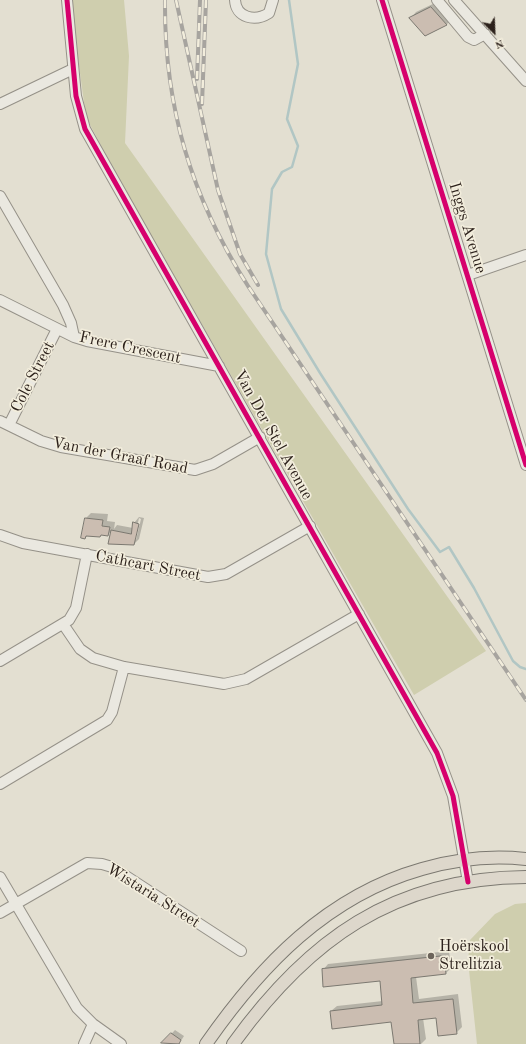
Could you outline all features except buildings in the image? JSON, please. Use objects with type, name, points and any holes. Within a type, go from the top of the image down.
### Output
[{"type":"main road","points":[[206,1044],[228,1012],[276,957],[293,940],[324,915],[350,899],[385,881],[431,866],[464,859],[486,857],[526,859]]},
{"type":"main road","points":[[233,1044],[290,975],[317,949],[346,928],[376,910],[404,898],[442,887],[468,882],[526,877]]},
{"type":"street","name":"Van Der Stel Avenue","points":[[66,0],[77,102],[89,137],[260,437],[437,754],[453,796],[468,882]]},
{"type":"street","points":[[236,0],[236,9],[240,13],[256,17],[269,13],[273,0]]},
{"type":"street","name":"Inggs Avenue","points":[[382,0],[526,465]]},
{"type":"street","points":[[437,0],[468,37],[474,40],[485,34]]},
{"type":"street","points":[[454,0],[526,81]]},
{"type":"street","points":[[0,104],[73,69]]},
{"type":"street","points":[[0,196],[65,308],[71,323],[74,337]]},
{"type":"street","points":[[468,275],[526,255]]},
{"type":"street","name":"Frere Crescent","points":[[0,300],[74,337],[106,345],[219,366]]},
{"type":"street","name":"Cole Street","points":[[4,423],[57,329]]},
{"type":"street","name":"Van der Graaf Road","points":[[4,423],[41,441],[61,447],[195,470],[213,464],[260,437]]},
{"type":"street","name":"Cathcart Street","points":[[0,535],[23,543],[87,554],[200,577],[226,574],[310,526]]},
{"type":"street","points":[[0,661],[69,620],[76,608],[87,554]]},
{"type":"street","points":[[63,624],[80,649],[87,655],[124,667],[224,684],[246,679],[359,614]]},
{"type":"street","points":[[0,784],[106,720],[112,712],[124,667]]},
{"type":"street","name":"Wistaria Street","points":[[0,914],[88,863],[102,864],[112,867],[241,951]]},
{"type":"street","points":[[0,877],[76,1008],[93,1024],[121,1044]]},
{"type":"street","points":[[84,1044],[93,1024]]},
{"type":"green space","points":[[70,0],[124,0],[129,56],[125,143],[486,651],[414,695],[121,183],[86,117]]},
{"type":"green space","points":[[526,903],[526,1044],[477,1044],[468,961],[470,940],[495,914],[515,904]]},
{"type":"waterway","points":[[289,0],[298,64],[287,119],[298,146],[292,167],[282,172],[272,189],[266,254],[281,309],[320,373],[408,509],[440,552],[449,547],[474,588],[513,661],[520,667],[526,669]]},
{"type":"railway","points":[[165,0],[166,39],[176,114],[196,184],[228,253],[248,286],[526,700]]},
{"type":"railway","points":[[176,0],[218,190],[240,254],[258,285]]},
{"type":"railway","points":[[197,79],[200,0]]},
{"type":"railway","points":[[202,104],[206,0]]},
{"type":"cycle path","points":[[67,0],[76,96],[85,129],[437,753],[453,796],[468,882]]},
{"type":"cycle path","points":[[382,0],[526,465]]},
{"type":"place","name":"Hoërskool Strelitzia","points":[[431,956]]}]
